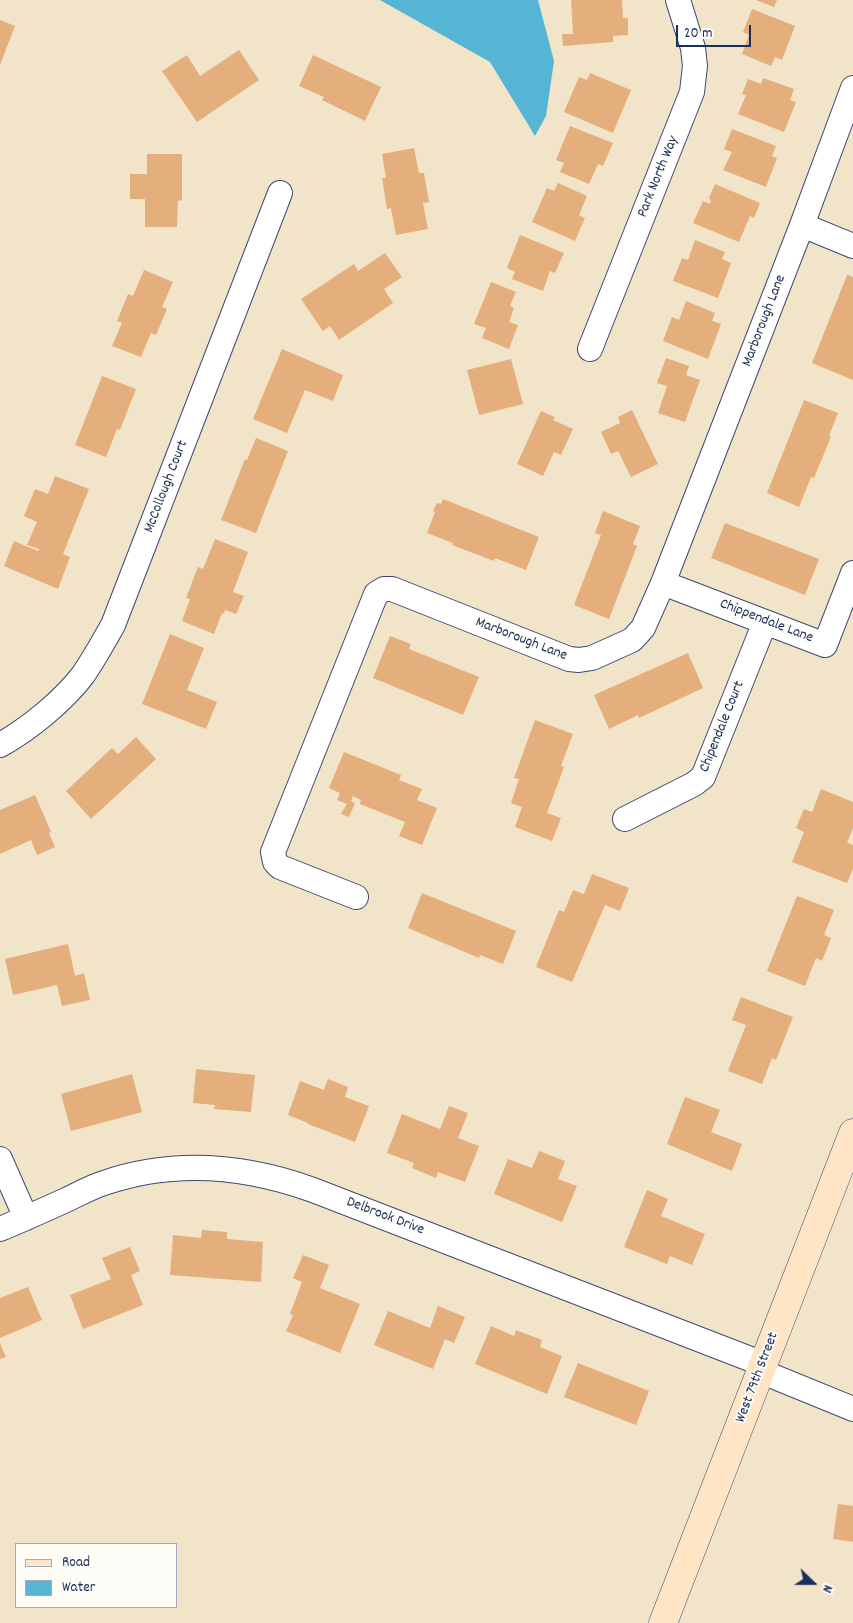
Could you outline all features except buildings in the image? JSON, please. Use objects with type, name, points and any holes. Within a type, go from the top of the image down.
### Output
[{"type":"main road","name":"West 79th Street","points":[[663,1623],[853,1133]]},
{"type":"street","name":"Park North Way","points":[[590,349],[692,92],[695,66],[693,48],[678,0]]},
{"type":"street","name":"Marborough Lane","points":[[356,897],[280,867],[274,862],[273,852],[376,594],[384,589],[392,589],[569,659],[592,658],[632,640],[643,628],[663,582],[802,226],[853,88]]},
{"type":"street","name":"McCollough Court","points":[[0,745],[24,730],[68,692],[83,674],[113,625],[280,193]]},
{"type":"street","points":[[802,226],[853,246]]},
{"type":"street","name":"Chippendale Lane","points":[[663,582],[825,645],[853,573]]},
{"type":"street","name":"Chipendale Court","points":[[625,819],[694,784],[703,777],[765,622]]},
{"type":"street","points":[[0,1159],[26,1218]]},
{"type":"street","name":"Delbrook Drive","points":[[0,1229],[93,1187],[139,1173],[174,1168],[202,1168],[263,1174],[313,1190],[761,1368],[853,1409]]},
{"type":"water","points":[[380,0],[538,0],[554,61],[546,116],[535,136],[490,62]]}]
